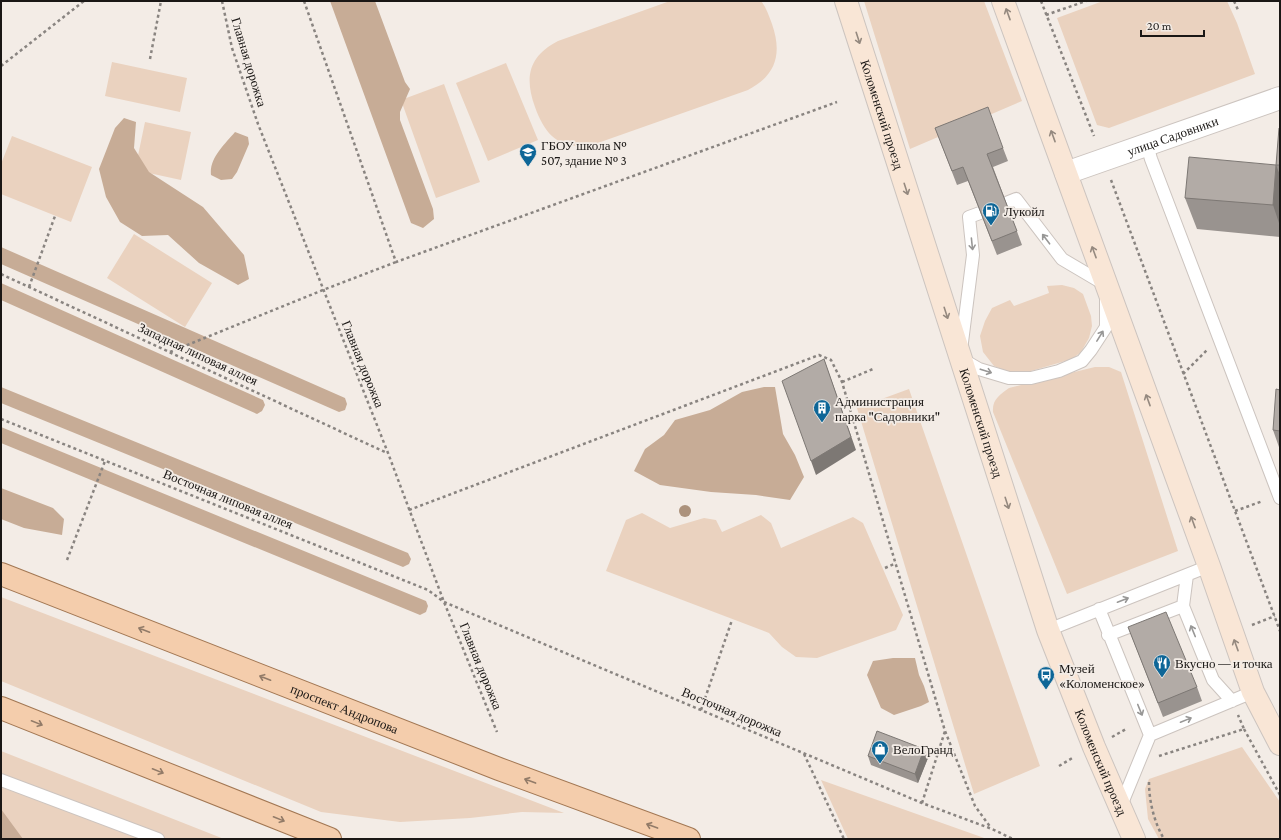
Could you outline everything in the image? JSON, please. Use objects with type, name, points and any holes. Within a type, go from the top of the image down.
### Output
[{"type":"main road","name":"Коломенский проезд","points":[[846,1],[1048,630],[1120,809],[1134,839]]},
{"type":"main road","points":[[1003,1],[1209,566],[1253,692],[1280,744]]},
{"type":"main road","name":"проспект Андропова","points":[[1,574],[499,769],[689,839]]},
{"type":"main road","points":[[1,708],[330,839]]},
{"type":"main road","points":[[1117,839],[1114,832],[1120,809]]},
{"type":"street","name":"улица Садовники","points":[[1066,173],[1280,98]]},
{"type":"lane","points":[[1147,145],[1280,498]]},
{"type":"lane","points":[[980,213],[969,217],[974,255],[960,358],[979,369],[1009,378],[1031,378],[1059,371],[1082,360],[1091,350],[1106,326],[1106,285],[1062,259],[1016,199],[1006,202]]},
{"type":"lane","points":[[1048,630],[1209,566]]},
{"type":"lane","points":[[1187,575],[1183,606],[1213,680],[1232,701]]},
{"type":"lane","points":[[1108,635],[1183,606]]},
{"type":"lane","points":[[1099,609],[1108,635],[1150,735],[1120,809]]},
{"type":"lane","points":[[1150,735],[1253,692]]},
{"type":"lane","points":[[1,780],[158,839]]},
{"type":"path","points":[[1,66],[84,1]]},
{"type":"path","points":[[150,59],[161,1]]},
{"type":"path","name":"Главная дорожка","points":[[222,1],[232,48],[258,124],[388,453],[444,602],[497,732]]},
{"type":"path","points":[[304,1],[396,262]]},
{"type":"path","points":[[1041,1],[1094,136]]},
{"type":"path","points":[[1046,15],[1086,1]]},
{"type":"path","points":[[1234,1],[1238,10]]},
{"type":"path","points":[[170,352],[396,262],[836,102]]},
{"type":"path","points":[[1109,174],[1280,631]]},
{"type":"path","points":[[29,287],[56,216]]},
{"type":"path","name":"Западная липовая аллея","points":[[1,274],[388,453]]},
{"type":"path","points":[[1183,374],[1205,351]]},
{"type":"path","points":[[409,510],[820,355],[831,360],[842,382],[946,731],[975,806],[992,829]]},
{"type":"path","points":[[842,382],[873,370]]},
{"type":"path","name":"Восточная липовая аллея","points":[[1,419],[428,590],[444,602]]},
{"type":"path","points":[[67,560],[105,461]]},
{"type":"path","points":[[1235,511],[1256,504]]},
{"type":"path","points":[[885,568],[896,564]]},
{"type":"path","name":"Восточная дорожка","points":[[444,602],[922,803],[992,829],[1013,839]]},
{"type":"path","points":[[1252,625],[1275,616]]},
{"type":"path","points":[[701,710],[732,620]]},
{"type":"path","points":[[1232,701],[1244,729],[1280,795]]},
{"type":"path","points":[[1111,737],[1126,729]]},
{"type":"path","points":[[1157,756],[1244,729]]},
{"type":"path","points":[[922,803],[946,731]]},
{"type":"path","points":[[804,753],[844,839]]},
{"type":"path","points":[[1059,766],[1074,758]]},
{"type":"path","points":[[1149,778],[1149,795],[1159,830],[1164,839]]},
{"type":"shaded area","points":[[330,1],[375,1],[405,82],[410,89],[400,112],[400,120],[433,209],[434,219],[423,228],[411,223]]},
{"type":"shaded area","points":[[670,1],[761,1],[772,24],[777,44],[775,62],[771,70],[758,84],[748,90],[595,144],[573,146],[564,144],[557,140],[544,127],[539,118],[530,86],[532,68],[541,53],[558,41]]},
{"type":"shaded area","points":[[864,1],[984,1],[1022,101],[910,149]]},
{"type":"shaded area","points":[[1103,1],[1227,1],[1237,23],[1255,74],[1109,128],[1097,125],[1057,18]]},
{"type":"shaded area","points":[[112,62],[187,78],[180,112],[105,96]]},
{"type":"shaded area","points":[[506,63],[538,140],[488,161],[456,83]]},
{"type":"shaded area","points":[[444,84],[480,182],[436,198],[401,100]]},
{"type":"shaded area","points":[[124,118],[136,122],[134,148],[149,172],[203,207],[244,255],[249,279],[238,285],[199,263],[168,235],[142,236],[120,222],[106,197],[99,169],[115,128]]},
{"type":"shaded area","points":[[145,122],[191,132],[181,180],[135,170]]},
{"type":"shaded area","points":[[235,132],[248,137],[249,144],[237,172],[232,179],[221,180],[211,175],[212,163],[222,146]]},
{"type":"shaded area","points":[[12,136],[92,167],[71,222],[1,194],[1,164]]},
{"type":"shaded area","points":[[134,234],[212,283],[185,327],[107,278]]},
{"type":"shaded area","points":[[1,247],[345,398],[347,404],[345,410],[339,412],[1,264]]},
{"type":"shaded area","points":[[1,283],[263,400],[265,405],[262,411],[257,414],[1,300]]},
{"type":"shaded area","points":[[1062,285],[1074,288],[1083,294],[1091,316],[1092,326],[1089,338],[1081,352],[1072,359],[1031,371],[1011,373],[994,366],[983,352],[980,336],[985,321],[992,308],[1010,300],[1014,306],[1049,293],[1047,286]]},
{"type":"shaded area","points":[[1095,367],[1109,367],[1121,372],[1178,551],[1067,594],[993,412],[993,408],[997,398],[1009,388]]},
{"type":"shaded area","points":[[1,387],[408,553],[411,559],[409,564],[403,567],[1,403]]},
{"type":"shaded area","points":[[764,387],[775,387],[783,434],[795,455],[804,477],[790,500],[660,485],[634,471],[645,449],[664,435],[675,420],[710,410],[742,392]]},
{"type":"shaded area","points":[[909,389],[1040,766],[974,794],[857,408]]},
{"type":"shaded area","points":[[1,427],[426,601],[428,606],[426,612],[420,615],[1,443]]},
{"type":"shaded area","points":[[1,488],[53,508],[64,519],[62,535],[24,528],[1,519]]},
{"type":"shaded area","points":[[642,513],[670,528],[704,518],[716,520],[722,532],[761,515],[771,523],[781,548],[853,517],[863,523],[903,615],[896,630],[817,658],[796,657],[782,647],[769,633],[606,571],[626,520]]},
{"type":"shaded area","points":[[1,597],[564,813],[522,812],[470,818],[400,822],[321,812],[1,681]]},
{"type":"shaded area","points":[[893,658],[915,658],[919,675],[929,702],[894,715],[881,708],[867,675],[873,661]]},
{"type":"shaded area","points":[[1242,747],[1280,802],[1280,839],[1159,839],[1148,819],[1145,789],[1149,779]]},
{"type":"shaded area","points":[[1,751],[224,839],[1,839]]},
{"type":"shaded area","points":[[821,780],[987,839],[848,839]]},
{"type":"shaded area","points":[[1,809],[23,839],[1,839]]},
{"type":"building","points":[[988,107],[1003,148],[987,154],[1017,231],[992,241],[963,167],[952,171],[935,128]]},
{"type":"building","points":[[1279,128],[1280,165],[1276,165]]},
{"type":"building","points":[[1189,157],[1276,165],[1273,205],[1185,198]]},
{"type":"building","name":"Администрация парка \"Садовники\"","points":[[824,359],[851,437],[811,461],[782,381]]},
{"type":"building","points":[[1276,389],[1280,390],[1280,431],[1273,430]]},
{"type":"building","points":[[1166,612],[1197,687],[1158,703],[1128,627]]},
{"type":"building","points":[[877,731],[924,749],[915,774],[868,756]]},
{"type":"place","name":"ГБОУ школа № 507, здание № 3","points":[[528,167]]},
{"type":"place","name":"Лукойл","points":[[991,226]]},
{"type":"place","name":"Администрация парка \"Садовники\"","points":[[822,423]]},
{"type":"place","name":"Вкусно — и точка","points":[[1162,678]]},
{"type":"place","name":"Музей «Коломенское»","points":[[1046,690]]},
{"type":"place","name":"ВелоГранд","points":[[880,764]]}]
